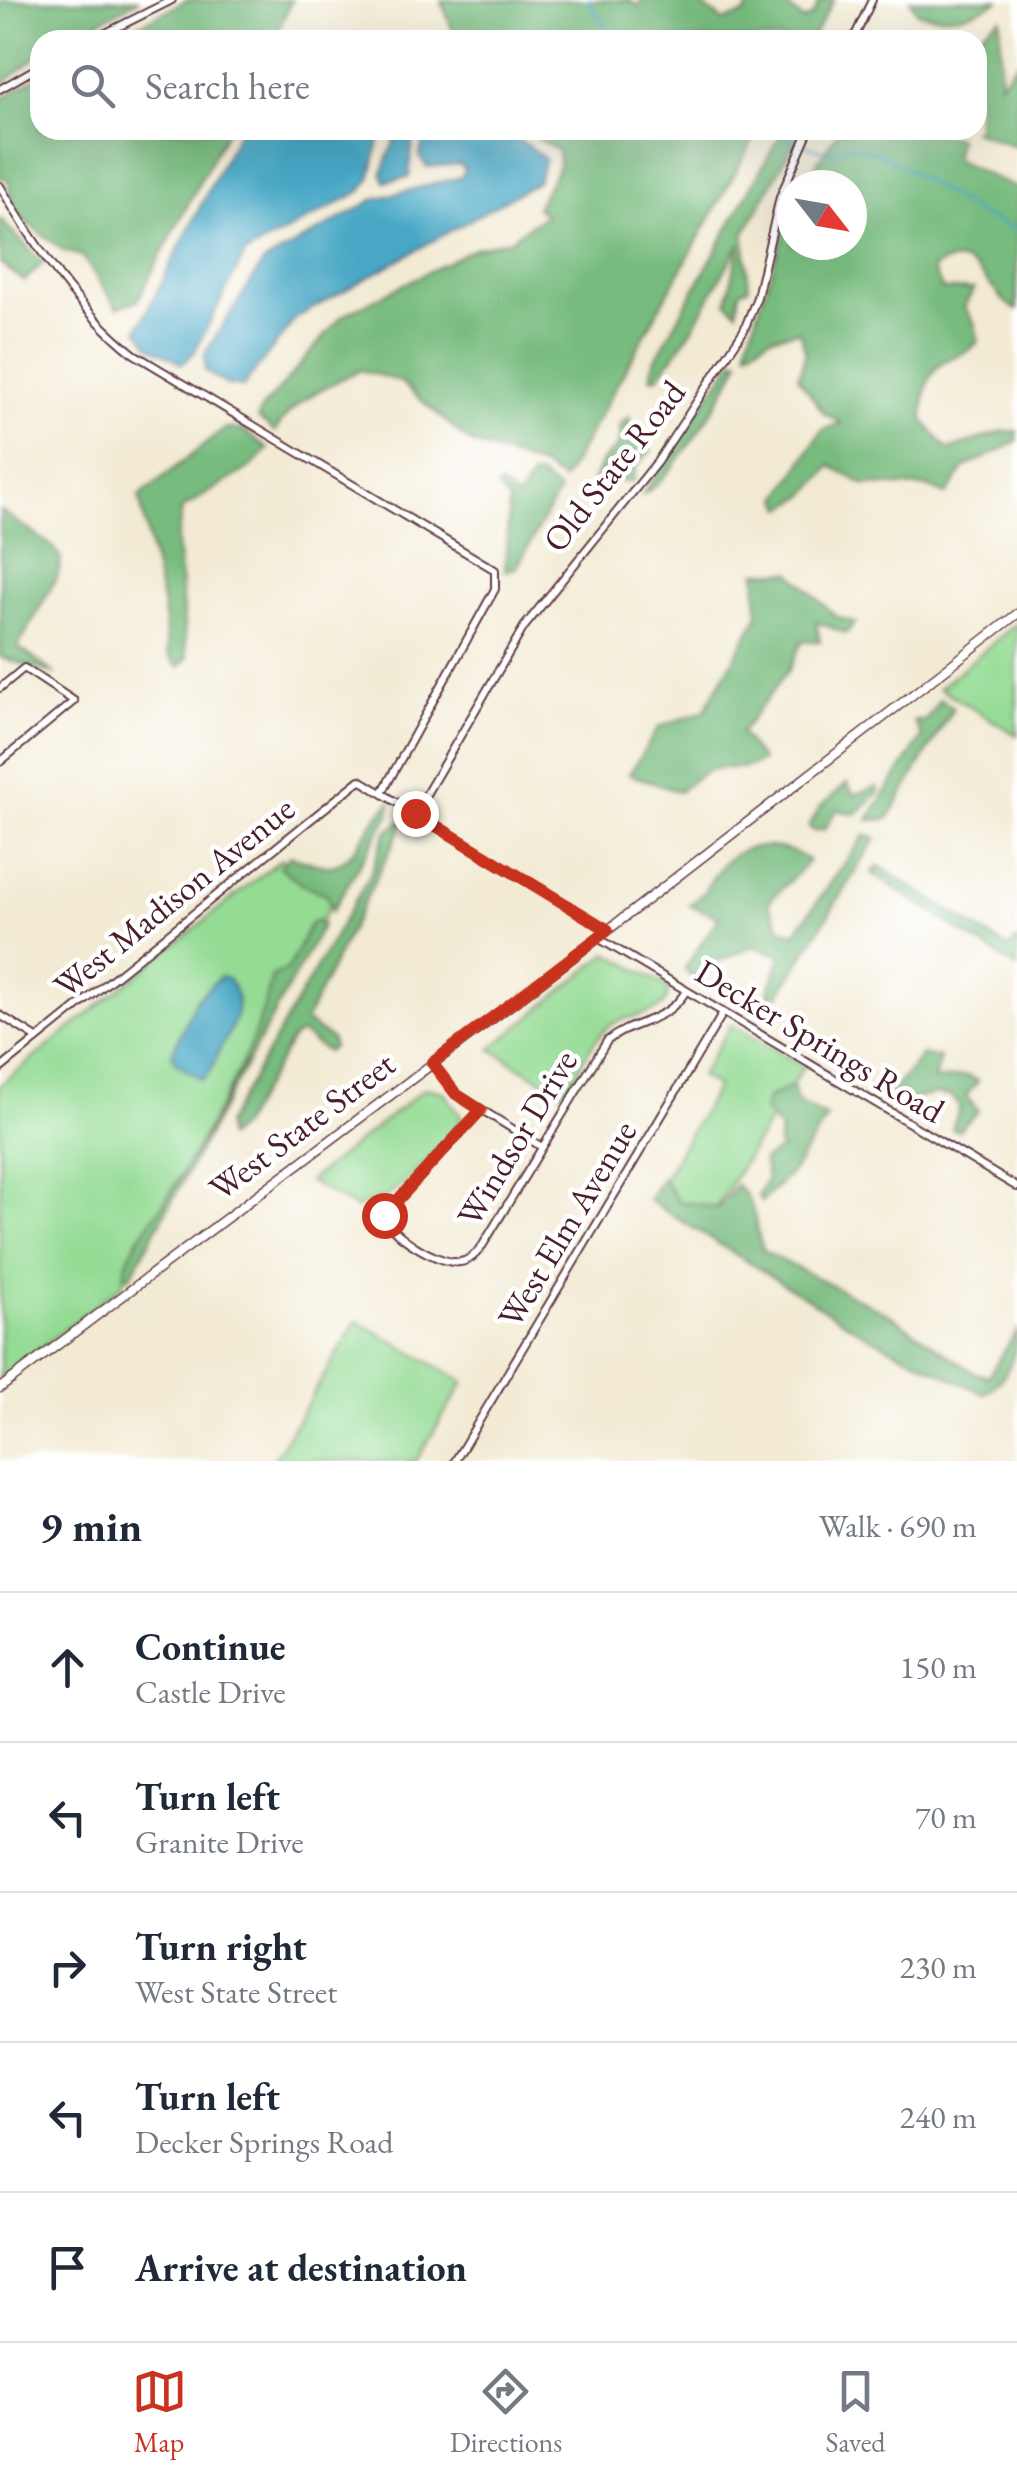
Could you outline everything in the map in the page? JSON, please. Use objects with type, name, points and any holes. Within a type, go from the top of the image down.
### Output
[{"type":"street","points":[[112,30],[172,0]]},
{"type":"street","points":[[857,30],[872,0]]},
{"type":"street","points":[[0,89],[30,72]]},
{"type":"street","name":"Old State Road","points":[[415,813],[524,627],[657,462],[744,330],[757,297],[780,197],[804,140]]},
{"type":"street","points":[[0,186],[33,242],[101,324],[134,354],[487,561],[497,580],[382,793],[608,930]]},
{"type":"street","name":"West State Street","points":[[0,1388],[598,938],[1017,614]]},
{"type":"street","points":[[0,688],[24,668],[74,701],[0,762]]},
{"type":"street","name":"West Madison Avenue","points":[[0,1069],[360,780],[382,793]]},
{"type":"street","name":"Decker Springs Road","points":[[598,938],[1017,1187]]},
{"type":"street","name":"Windsor Drive","points":[[481,1110],[386,1210],[385,1221],[441,1259],[466,1261],[481,1248],[607,1041],[622,1030],[660,1018],[686,991]]},
{"type":"street","name":"West Elm Avenue","points":[[455,1461],[723,1013]]},
{"type":"street","points":[[0,1015],[38,1038]]},
{"type":"street","points":[[432,1063],[456,1094],[542,1147]]},
{"type":"green space","points":[[0,0],[139,0],[84,30],[30,30],[30,62],[0,86]]},
{"type":"green space","points":[[187,0],[292,0],[278,30],[129,30]]},
{"type":"green space","points":[[441,0],[628,0],[639,6],[641,0],[694,0],[724,21],[745,14],[752,0],[789,0],[789,8],[804,21],[813,15],[820,0],[834,0],[817,30],[452,30]]},
{"type":"green space","points":[[910,0],[1000,0],[970,13],[941,16],[918,13]]},
{"type":"green space","points":[[1001,18],[1000,83],[1017,62],[1017,147],[987,136],[984,30]]},
{"type":"green space","points":[[30,81],[30,140],[222,140],[137,301],[117,307],[82,256],[64,251],[23,220],[11,202],[8,179],[0,178],[0,100]]},
{"type":"green space","points":[[541,140],[753,140],[563,481],[542,467],[471,443],[399,381],[360,370],[301,402],[275,432],[258,418],[342,316],[475,248],[509,240],[546,214],[536,208],[559,165],[558,151]]},
{"type":"green space","points":[[777,140],[796,140],[744,235],[749,287],[740,291],[737,311],[727,302],[740,243],[691,331],[658,377],[651,378],[654,362]]},
{"type":"green space","points":[[832,140],[958,140],[954,160],[1017,188],[1017,310],[970,265],[947,262],[932,269],[943,290],[974,289],[964,307],[975,324],[978,342],[942,363],[931,376],[923,420],[948,450],[1000,432],[1017,431],[1017,442],[964,468],[946,495],[928,487],[865,485],[831,466],[806,495],[784,508],[779,498],[822,430],[841,423],[824,413],[798,377],[806,352],[799,331],[770,337],[748,351],[777,254],[777,260],[867,260],[867,170],[812,170]]},
{"type":"green space","points":[[0,219],[43,263],[24,281],[0,263]]},
{"type":"green space","points":[[734,359],[740,360],[697,434],[667,473],[643,494]]},
{"type":"green space","points":[[629,416],[631,446],[644,442],[651,451],[637,465],[633,481],[620,481],[624,469],[619,465],[603,481],[592,482],[603,460],[619,445],[620,426]]},
{"type":"green space","points":[[226,428],[245,431],[268,449],[252,466],[182,509],[177,540],[187,659],[178,667],[168,654],[163,607],[139,496]]},
{"type":"green space","points":[[539,476],[559,491],[517,567],[505,571],[509,501],[497,488],[500,484],[517,499],[532,477]]},
{"type":"green space","points":[[0,510],[53,547],[61,559],[58,575],[18,647],[55,674],[0,657]]},
{"type":"green space","points":[[756,572],[791,572],[835,616],[855,623],[846,633],[816,622],[820,641],[802,641],[790,668],[741,733],[762,761],[705,772],[679,792],[629,774],[659,727],[704,711],[758,616]]},
{"type":"green space","points":[[1017,623],[1017,735],[939,688]]},
{"type":"green space","points":[[940,699],[953,708],[888,819],[868,820],[922,737],[914,721],[925,721]]},
{"type":"green space","points":[[847,783],[854,795],[877,787],[879,792],[856,814],[836,810],[825,829],[813,831],[809,826],[820,807]]},
{"type":"green space","points":[[391,802],[389,815],[332,911],[327,895],[300,883],[280,867],[290,856],[326,866],[339,863]]},
{"type":"green space","points":[[406,818],[305,1021],[332,1040],[333,1047],[327,1052],[301,1033],[292,1039],[241,1126],[227,1137],[226,1124],[370,875],[386,832]]},
{"type":"green space","points":[[865,835],[876,838],[779,995],[767,996],[781,956],[752,946],[710,965],[697,986],[685,968],[719,917],[689,905],[723,864],[742,851],[765,847],[789,850],[809,861],[768,903],[782,929],[795,933]]},
{"type":"green space","points":[[281,859],[336,894],[121,1286],[0,1379],[0,1085]]},
{"type":"green space","points":[[879,866],[1008,948],[1017,940],[1017,968],[872,873]]},
{"type":"green space","points":[[317,920],[323,924],[130,1277],[124,1276],[136,1244],[230,1089],[255,1034],[272,976],[288,969],[311,923]]},
{"type":"green space","points":[[608,953],[668,987],[667,998],[655,1010],[616,1022],[601,1033],[565,1094],[491,1049]]},
{"type":"green space","points":[[731,1025],[804,1066],[703,1228],[653,1197],[717,1087],[700,1076]]},
{"type":"green space","points":[[922,1055],[940,1057],[934,1080],[967,1076],[978,1081],[966,1096],[978,1111],[958,1131],[952,1129],[960,1107],[951,1096],[935,1094],[899,1103],[890,1094]]},
{"type":"green space","points":[[793,1086],[797,1102],[827,1118],[793,1171],[761,1202],[758,1195],[767,1178],[763,1160],[782,1149],[778,1145],[780,1130],[764,1112],[767,1098]]},
{"type":"green space","points":[[425,1088],[444,1092],[462,1117],[439,1148],[393,1192],[357,1209],[309,1181]]},
{"type":"green space","points":[[662,1178],[678,1201],[718,1208],[736,1185],[748,1199],[763,1251],[889,1314],[975,1373],[988,1376],[1017,1331],[1009,1367],[984,1394],[864,1334],[648,1200]]},
{"type":"green space","points":[[357,1321],[464,1382],[416,1461],[273,1461]]},
{"type":"water","points":[[234,140],[379,140],[370,180],[361,191],[245,254],[194,353],[182,364],[150,346],[138,329]]},
{"type":"water","points":[[395,140],[413,140],[409,177],[385,182],[382,173]]},
{"type":"water","points":[[424,140],[519,140],[545,159],[537,182],[296,318],[243,387],[227,385],[205,371],[205,353],[263,263],[375,199],[461,177],[465,169],[460,164],[427,167],[419,156]]},
{"type":"water","points":[[220,977],[228,979],[233,988],[237,1012],[212,1068],[202,1080],[177,1064],[172,1054],[195,1001]]},
{"type":"waterway","points":[[588,0],[607,30]]},
{"type":"waterway","points":[[791,140],[829,153],[853,145],[881,154],[981,215],[1017,230]]},
{"type":"route","points":[[384,1215],[469,1128],[481,1110],[456,1094],[432,1063],[608,930],[415,813]]}]
